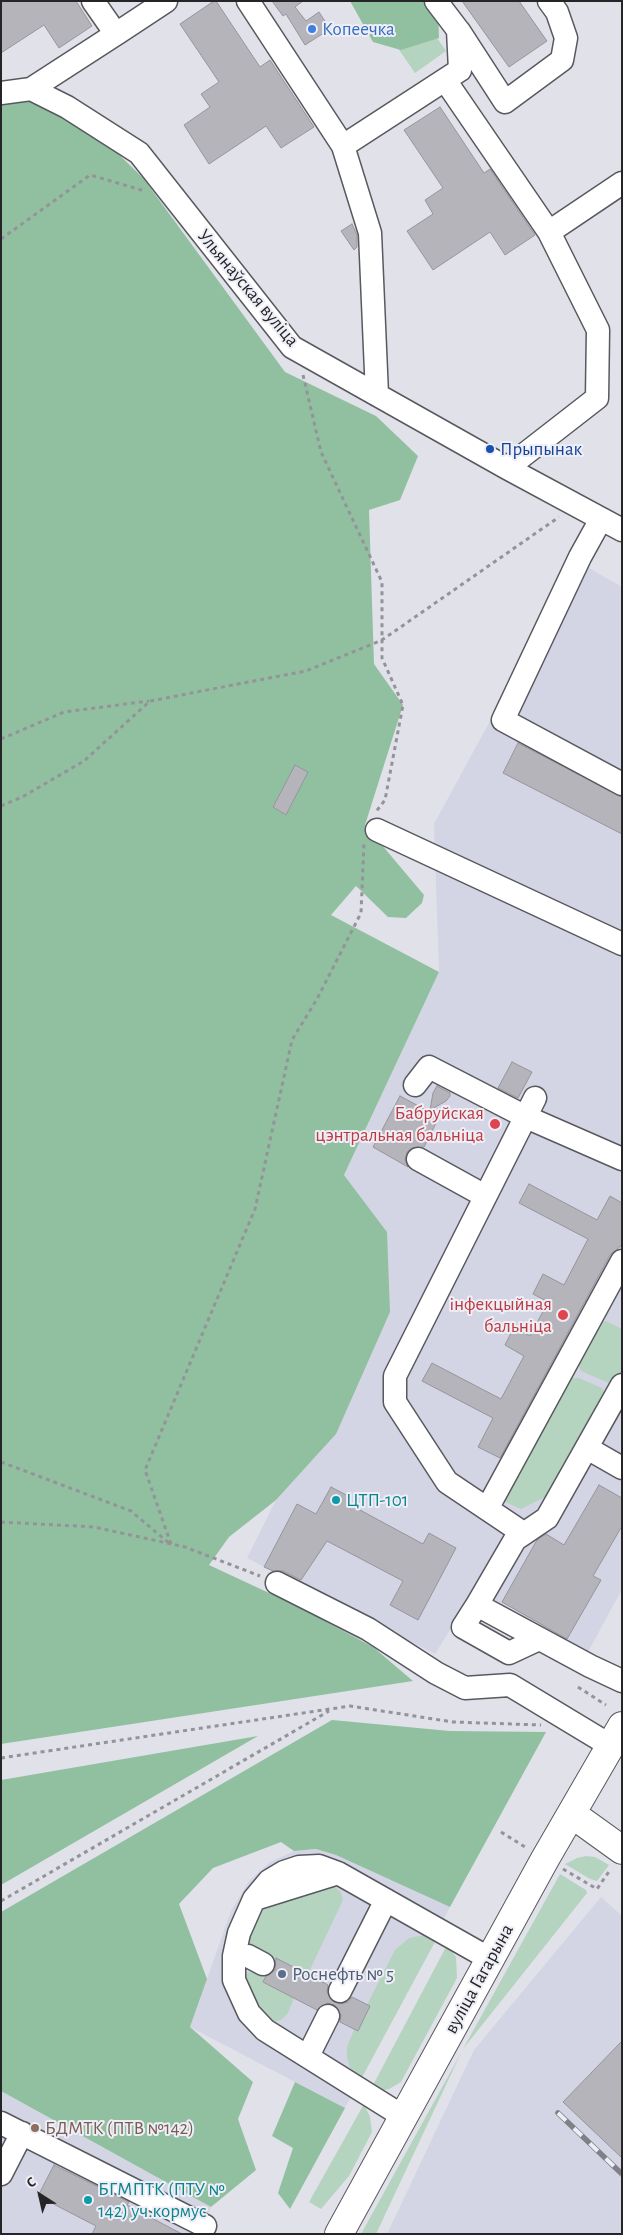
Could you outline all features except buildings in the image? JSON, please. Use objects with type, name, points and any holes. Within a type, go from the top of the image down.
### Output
[{"type":"main road","name":"вуліца Гагарына","points":[[339,2234],[572,1814],[613,1725]]},
{"type":"main road","points":[[572,1814],[616,1860]]},
{"type":"street","points":[[93,1],[116,34]]},
{"type":"street","points":[[1,93],[31,90],[166,1]]},
{"type":"street","points":[[248,1],[343,146],[370,233],[377,395]]},
{"type":"street","points":[[436,1],[458,30],[505,102],[562,60],[566,38],[557,12],[549,1]]},
{"type":"street","points":[[343,146],[460,70],[458,30]]},
{"type":"street","points":[[444,80],[549,232],[598,330],[597,398],[507,468]]},
{"type":"street","name":"Ульянаўская вуліца","points":[[31,90],[67,107],[139,153],[292,347],[507,468],[622,530]]},
{"type":"street","points":[[549,232],[622,183]]},
{"type":"street","points":[[601,519],[580,557],[503,720],[622,784]]},
{"type":"street","points":[[370,828],[622,944]]},
{"type":"street","points":[[416,1085],[428,1067],[530,1107],[622,1159]]},
{"type":"street","points":[[530,1107],[395,1376],[395,1402],[447,1482],[520,1531],[476,1605],[622,1681]]},
{"type":"street","points":[[418,1159],[486,1196]]},
{"type":"street","points":[[487,1509],[622,1261]]},
{"type":"street","points":[[516,1539],[547,1518],[622,1385]]},
{"type":"street","points":[[586,1448],[622,1468]]},
{"type":"street","points":[[277,1582],[368,1629],[436,1673],[465,1688],[510,1685],[613,1725]]},
{"type":"street","points":[[404,2117],[265,2030],[249,2013],[234,1980],[234,1956],[239,1933],[254,1899],[269,1881],[284,1872],[299,1867],[319,1866],[338,1873],[490,1959]]},
{"type":"street","points":[[340,1991],[386,1900]]},
{"type":"street","points":[[234,1956],[248,1956],[263,1964]]},
{"type":"street","points":[[308,2056],[328,2016]]},
{"type":"street","points":[[1,2123],[206,2226]]},
{"type":"street","points":[[1,2174],[22,2133]]},
{"type":"path","points":[[1,239],[90,175],[176,199]]},
{"type":"path","points":[[171,1544],[145,1470],[255,1209],[292,1040],[317,999],[361,913],[370,828],[385,800],[403,705],[382,658],[382,582],[321,452],[298,350]]},
{"type":"path","points":[[1,739],[64,712],[150,701],[306,671],[382,640],[576,505]]},
{"type":"path","points":[[1,806],[24,796],[84,762],[150,701]]},
{"type":"path","points":[[1,1462],[131,1511],[171,1544]]},
{"type":"path","points":[[1,1522],[94,1527],[185,1547],[277,1582]]},
{"type":"path","points":[[578,1687],[613,1725]]},
{"type":"path","points":[[1,1758],[350,1706],[453,1722],[547,1726]]},
{"type":"path","points":[[1,1901],[332,1709]]},
{"type":"path","points":[[501,1832],[525,1847]]},
{"type":"path","points":[[559,1867],[597,1889],[616,1860]]},
{"type":"shaded area","name":"Бабруйская цэнтральная бальніца","points":[[577,561],[622,587],[622,1589],[588,1652],[473,1593],[435,1654],[247,1558],[276,1500],[336,1434],[387,1232],[344,1175],[439,972],[434,824]]},
{"type":"shaded area","points":[[316,1849],[336,1855],[450,1907],[345,2108],[190,2027],[231,1911],[249,1881],[270,1862],[294,1851]]},
{"type":"shaded area","points":[[601,1897],[622,1916],[622,2234],[387,2234],[474,2050]]},
{"type":"shaded area","name":"БДМТК (ПТВ №142)","points":[[1,2091],[211,2207],[199,2234],[182,2234],[127,2205],[133,2193],[113,2183],[108,2193],[55,2164],[38,2196],[96,2226],[92,2234],[1,2234]]},
{"type":"green space","points":[[350,1],[431,1],[438,10],[439,38],[401,50],[373,42]]},
{"type":"green space","points":[[424,19],[446,51],[415,73],[393,41]]},
{"type":"green space","points":[[1,91],[42,95],[99,135],[143,178],[285,372],[376,416],[418,456],[400,500],[369,510],[374,664],[403,705],[365,825],[424,895],[422,903],[406,918],[388,917],[356,886],[331,915],[439,972],[344,1175],[387,1232],[390,1312],[336,1434],[276,1500],[229,1537],[209,1565],[297,1606],[373,1647],[413,1681],[1,1744]]},
{"type":"green space","points":[[606,1321],[622,1329],[622,1378],[611,1384],[581,1371],[577,1362],[595,1324]]},
{"type":"green space","points":[[570,1378],[579,1378],[602,1388],[611,1404],[561,1489],[521,1509],[503,1501]]},
{"type":"green space","points":[[332,1720],[450,1731],[546,1732],[450,1907],[336,1855],[316,1849],[294,1851],[281,1842],[213,1868],[179,1904],[207,1979],[190,2027],[253,2082],[238,2119],[256,2170],[211,2207],[1,2091],[1,1912]]},
{"type":"green space","points":[[258,1736],[1,1885],[1,1780]]},
{"type":"green space","points":[[586,1856],[595,1857],[609,1865],[597,1881],[590,1879],[565,1864]]},
{"type":"green space","points":[[560,1874],[586,1890],[587,1893],[463,2049]]},
{"type":"green space","points":[[330,1883],[341,1892],[343,1900],[308,1974],[276,1958],[274,1962],[249,1946],[246,1933],[258,1909]]},
{"type":"green space","points":[[425,1935],[436,1940],[360,2081],[350,2068],[347,2057],[347,2047],[353,2032],[395,1950],[409,1938]]},
{"type":"green space","points":[[447,1945],[456,1957],[457,1978],[401,2082],[389,2089],[380,2091],[371,2089]]},
{"type":"green space","points":[[250,1972],[257,1973],[265,1978],[263,1982],[294,1998],[288,2013],[281,2020],[273,2022],[257,2013],[244,1975]]},
{"type":"green space","points":[[461,2053],[376,2234],[361,2234]]},
{"type":"green space","points":[[295,2082],[345,2108],[290,2209],[278,2193],[293,2148],[272,2136]]},
{"type":"green space","points":[[364,2104],[370,2117],[372,2132],[349,2176],[321,2209],[309,2202]]},
{"type":"railway","points":[[558,2113],[622,2174]]},
{"type":"place","name":"Копеечка","points":[[312,29]]},
{"type":"place","name":"Прыпынак","points":[[490,449]]},
{"type":"place","name":"Бабруйская цэнтральная бальніца","points":[[495,1124]]},
{"type":"place","name":"інфекцыйная бальніца","points":[[563,1315]]},
{"type":"place","name":"ЦТП-101","points":[[336,1500]]},
{"type":"place","name":"Роснефть № 5","points":[[282,1974]]},
{"type":"place","name":"БДМТК (ПТВ №142)","points":[[35,2128]]},
{"type":"place","name":"БГМПТК (ПТУ № 142) уч.кормус","points":[[88,2200]]}]
